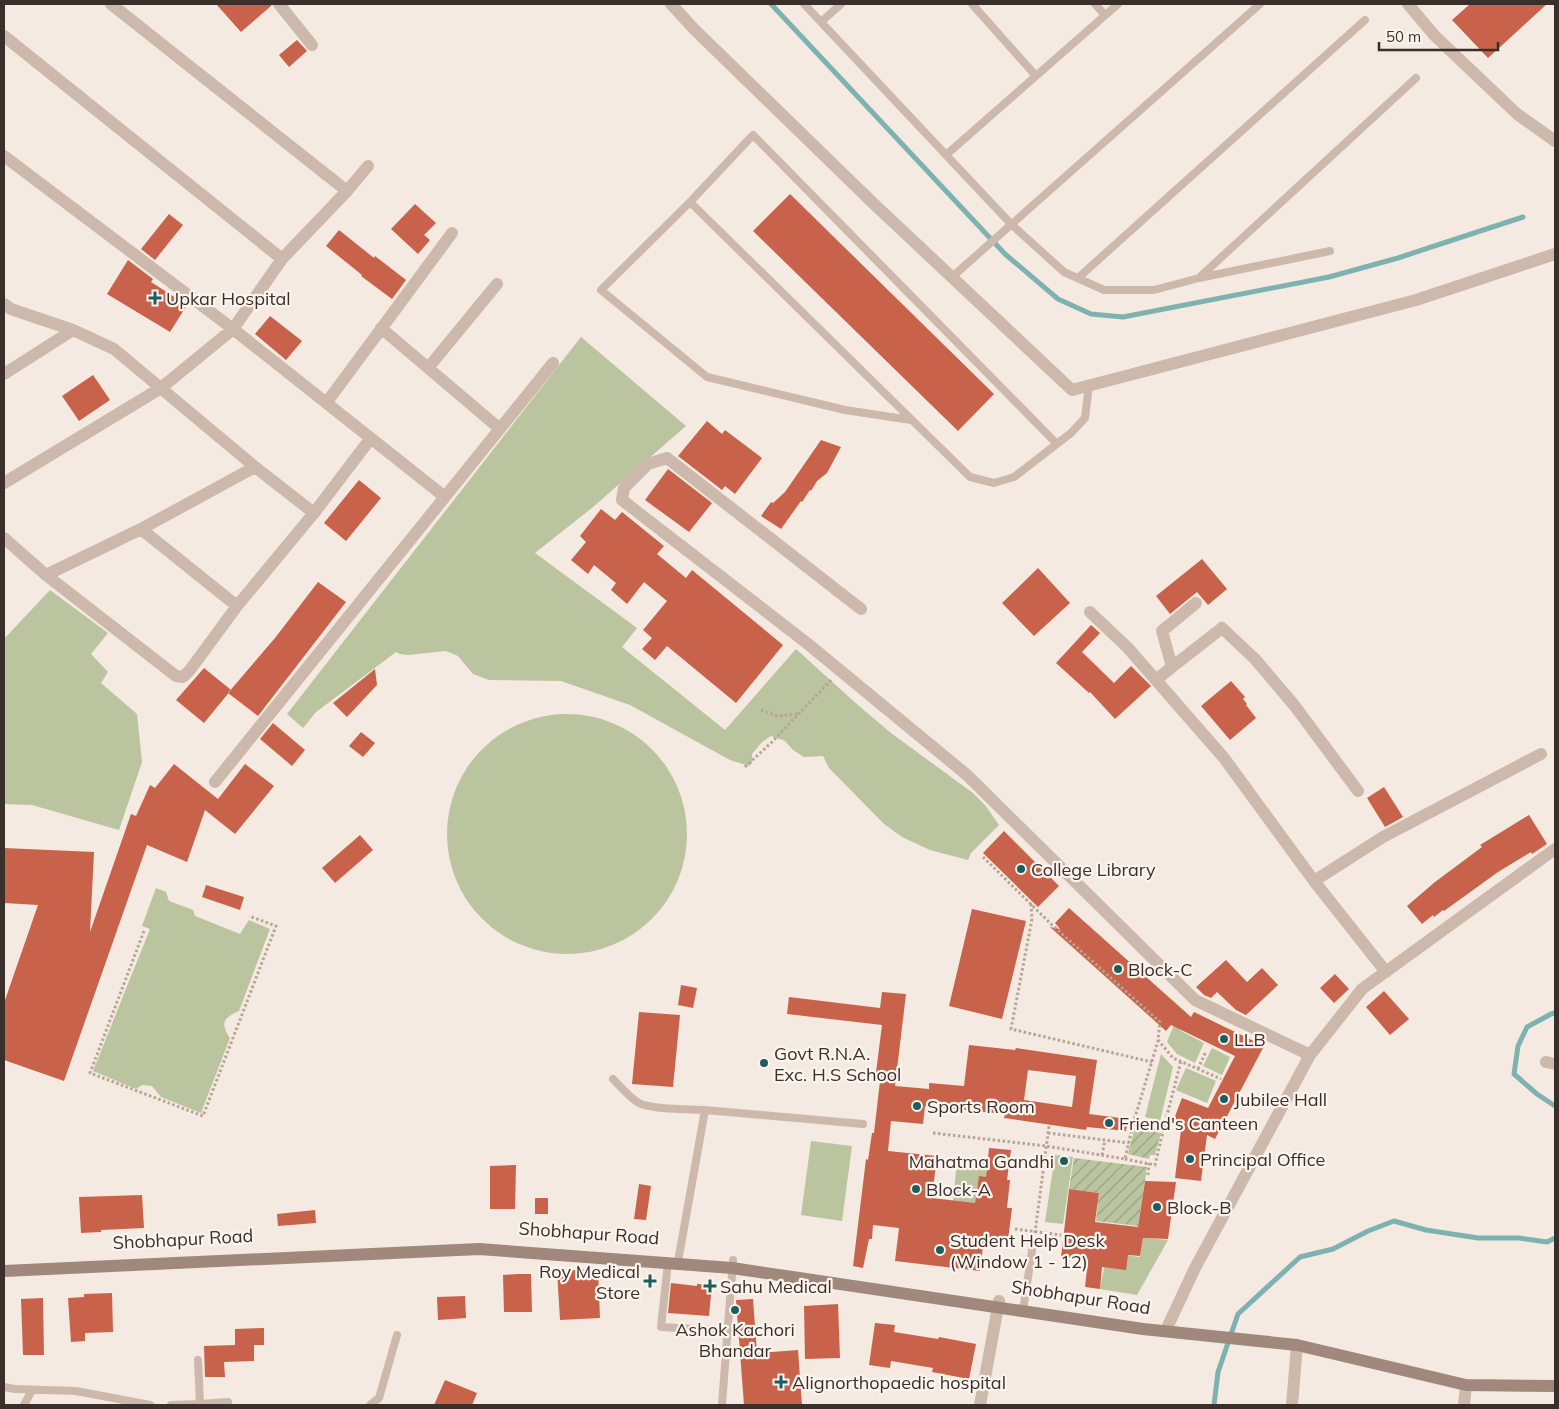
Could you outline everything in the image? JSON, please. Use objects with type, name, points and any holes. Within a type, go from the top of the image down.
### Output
[{"type":"main road","name":"Shobhapur Road","points":[[4,1265],[480,1243],[679,1256],[999,1304],[1143,1329],[1297,1345],[1466,1385],[1555,1386]]},
{"type":"main road","name":"Shobhapur Road","points":[[4,1271],[478,1249],[668,1263],[732,1264]]},
{"type":"main road","name":"Shobhapur Road","points":[[999,1304],[1024,1304],[1144,1322],[1166,1330]]},
{"type":"street","points":[[111,4],[347,191]]},
{"type":"street","points":[[279,4],[312,45]]},
{"type":"street","points":[[672,4],[696,30],[867,198],[1072,390],[1416,300],[1555,254]]},
{"type":"street","points":[[1408,4],[1434,35],[1517,114],[1555,141]]},
{"type":"street","points":[[4,36],[282,259]]},
{"type":"street","points":[[4,156],[233,329],[445,497]]},
{"type":"street","points":[[4,483],[161,388],[233,329],[282,259],[347,191],[368,166]]},
{"type":"street","points":[[326,402],[452,233]]},
{"type":"street","points":[[428,368],[497,284]]},
{"type":"street","points":[[4,304],[11,309],[73,330],[114,350],[255,467],[314,513]]},
{"type":"street","points":[[381,328],[500,429]]},
{"type":"street","points":[[4,374],[73,330]]},
{"type":"street","points":[[215,782],[553,363]]},
{"type":"street","points":[[4,538],[46,574],[169,670],[183,677],[237,606],[314,513],[371,438]]},
{"type":"street","points":[[861,609],[667,458],[648,464],[624,488],[622,500],[840,670],[967,774],[1195,1000],[1310,1055]]},
{"type":"street","points":[[46,574],[141,529],[255,467]]},
{"type":"street","points":[[141,529],[237,606]]},
{"type":"street","points":[[1172,666],[1162,631],[1196,603]]},
{"type":"street","points":[[1090,612],[1128,648],[1224,758],[1314,881],[1386,972]]},
{"type":"street","points":[[1156,680],[1222,628],[1255,659],[1294,705],[1358,791]]},
{"type":"street","points":[[1314,881],[1383,837],[1541,754]]},
{"type":"street","points":[[1166,1330],[1195,1268],[1310,1055],[1362,989],[1555,849]]},
{"type":"street","points":[[980,1405],[999,1304]]},
{"type":"street","points":[[1292,1405],[1297,1345]]},
{"type":"street","points":[[1464,1405],[1466,1385]]},
{"type":"lane","points":[[804,4],[1011,224],[1064,272],[1104,290],[1154,290],[1199,278],[1330,251]]},
{"type":"lane","points":[[821,22],[842,4]]},
{"type":"lane","points":[[972,4],[1036,76]]},
{"type":"lane","points":[[1095,4],[1105,15]]},
{"type":"lane","points":[[946,155],[1118,4]]},
{"type":"lane","points":[[952,277],[1260,4]]},
{"type":"lane","points":[[1078,278],[1365,20]]},
{"type":"lane","points":[[1199,278],[1416,78]]},
{"type":"lane","points":[[911,420],[845,410],[707,376],[601,290],[690,202],[753,135],[1057,444]]},
{"type":"lane","points":[[690,202],[970,477],[994,483],[1014,478],[1071,433],[1085,418],[1089,386]]},
{"type":"lane","points":[[613,1079],[630,1097],[640,1104],[655,1107],[863,1124]]},
{"type":"lane","points":[[679,1256],[705,1110]]},
{"type":"lane","points":[[1024,1304],[1033,1244]]},
{"type":"lane","points":[[668,1263],[661,1327],[728,1331]]},
{"type":"lane","points":[[722,1405],[732,1264]]},
{"type":"lane","points":[[370,1405],[379,1398],[397,1335]]},
{"type":"lane","points":[[198,1360],[200,1404]]},
{"type":"lane","points":[[4,1387],[76,1391],[150,1405]]},
{"type":"lane","points":[[24,1405],[32,1390]]},
{"type":"lane","points":[[171,1405],[228,1402]]},
{"type":"path","points":[[745,767],[772,742],[840,670]]},
{"type":"path","points":[[761,710],[777,716],[798,714]]},
{"type":"path","points":[[983,857],[1051,924],[1160,1022],[1158,1040],[1133,1124],[1125,1159]]},
{"type":"path","points":[[1030,903],[1032,920],[1011,1029],[1152,1062]]},
{"type":"path","points":[[144,931],[90,1073],[203,1116],[276,926],[249,916]]},
{"type":"path","points":[[1158,1040],[1173,1058],[1221,1079]]},
{"type":"path","points":[[1198,1069],[1206,1051]]},
{"type":"path","points":[[932,1133],[1046,1146],[1155,1165],[1180,1061]]},
{"type":"path","points":[[1133,1124],[1163,1132]]},
{"type":"path","points":[[1033,1244],[1049,1126]]},
{"type":"path","points":[[1048,1133],[1129,1143]]},
{"type":"path","points":[[1102,1156],[1105,1140]]},
{"type":"path","points":[[1148,1175],[1149,1164]]},
{"type":"path","points":[[1015,1229],[1061,1235]]},
{"type":"green space","points":[[581,337],[686,426],[593,507],[535,553],[637,628],[622,647],[725,730],[796,649],[891,733],[973,793],[985,805],[999,825],[971,853],[968,860],[930,850],[902,837],[884,824],[829,768],[823,756],[804,757],[793,750],[785,741],[771,736],[762,742],[752,754],[752,763],[749,766],[730,760],[630,705],[561,681],[489,680],[473,674],[458,656],[446,651],[408,655],[396,652],[316,712],[303,728],[287,714]]},
{"type":"green space","points":[[50,590],[108,633],[91,654],[108,672],[101,683],[137,714],[142,762],[119,830],[32,805],[4,804],[4,639]]},
{"type":"green space","points":[[555,714],[579,714],[602,719],[624,728],[652,749],[667,767],[678,788],[685,811],[687,834],[685,857],[678,880],[667,901],[652,919],[624,940],[602,949],[579,954],[555,954],[532,949],[510,940],[491,927],[474,910],[461,891],[452,869],[447,846],[447,822],[452,799],[461,777],[474,758],[491,741],[510,728],[532,719]]},
{"type":"green space","points":[[156,888],[166,892],[169,901],[193,910],[195,916],[240,934],[249,920],[270,929],[239,1011],[229,1016],[225,1021],[224,1025],[230,1038],[201,1113],[161,1097],[152,1086],[142,1085],[136,1089],[93,1071],[150,929],[142,926]]},
{"type":"green space","points":[[1174,1025],[1204,1043],[1195,1063],[1177,1054],[1167,1042]]},
{"type":"green space","points":[[1212,1048],[1230,1057],[1222,1075],[1203,1066]]},
{"type":"green space","points":[[1161,1054],[1173,1067],[1160,1121],[1145,1117]]},
{"type":"green space","points":[[1186,1068],[1216,1081],[1207,1103],[1176,1090]]},
{"type":"green space","points":[[1135,1127],[1161,1133],[1155,1155],[1150,1155],[1149,1159],[1128,1154]]},
{"type":"green space","points":[[811,1141],[852,1146],[842,1221],[801,1215]]},
{"type":"green space","points":[[1055,1155],[1073,1157],[1063,1224],[1045,1222]]},
{"type":"green space","points":[[967,1158],[988,1158],[986,1177],[979,1177],[975,1203],[953,1201],[956,1171]]},
{"type":"green space","points":[[1074,1158],[1147,1167],[1138,1226],[1096,1221],[1099,1193],[1069,1189]]},
{"type":"green space","points":[[1143,1238],[1168,1240],[1137,1295],[1100,1289],[1107,1253],[1140,1257]]},
{"type":"building","points":[[216,4],[271,4],[271,6],[241,32]]},
{"type":"building","points":[[1470,4],[1547,4],[1488,58],[1452,20]]},
{"type":"building","points":[[297,40],[307,51],[289,67],[279,55]]},
{"type":"building","points":[[790,194],[994,394],[958,431],[753,231]]},
{"type":"building","points":[[415,204],[436,223],[424,235],[430,240],[418,254],[391,229]]},
{"type":"building","points":[[169,214],[183,225],[155,260],[141,249]]},
{"type":"building","points":[[339,230],[374,258],[375,256],[406,280],[392,299],[326,246]]},
{"type":"building","points":[[128,260],[153,279],[151,282],[187,305],[170,332],[107,294]]},
{"type":"building","points":[[270,316],[302,341],[286,360],[255,334]]},
{"type":"building","points":[[93,375],[110,400],[79,421],[62,396]]},
{"type":"building","points":[[707,421],[722,434],[725,430],[762,458],[735,494],[725,486],[722,490],[678,456]]},
{"type":"building","points":[[821,440],[841,447],[827,473],[817,481],[781,529],[761,516],[771,502],[773,503],[785,492]]},
{"type":"building","points":[[668,469],[712,503],[689,532],[645,500]]},
{"type":"building","points":[[359,480],[381,498],[346,541],[324,523]]},
{"type":"building","points":[[601,509],[615,520],[622,512],[664,546],[657,554],[686,578],[692,570],[783,645],[736,703],[667,646],[655,660],[642,649],[652,638],[643,630],[667,601],[644,582],[627,604],[611,590],[616,583],[594,565],[588,574],[571,560],[586,542],[580,536]]},
{"type":"building","points":[[1202,559],[1227,589],[1208,605],[1197,592],[1170,614],[1156,596]]},
{"type":"building","points":[[1038,568],[1070,603],[1034,636],[1002,603]]},
{"type":"building","points":[[318,582],[346,602],[258,716],[228,693],[275,638]]},
{"type":"building","points":[[1091,625],[1100,633],[1082,652],[1114,683],[1131,666],[1151,686],[1115,719],[1090,692],[1056,663]]},
{"type":"building","points":[[204,668],[231,690],[204,723],[176,700]]},
{"type":"building","points":[[375,669],[377,685],[347,717],[333,703]]},
{"type":"building","points":[[1231,681],[1245,697],[1243,699],[1246,705],[1256,718],[1230,740],[1201,706]]},
{"type":"building","points":[[273,723],[305,750],[292,766],[260,739]]},
{"type":"building","points":[[361,732],[375,743],[363,757],[349,746]]},
{"type":"building","points":[[174,764],[218,799],[245,764],[274,786],[235,834],[205,810],[187,862],[147,845],[64,1081],[4,1060],[4,1003],[38,905],[4,903],[4,848],[94,852],[90,932],[131,814],[136,816],[150,785],[155,788]]},
{"type":"building","points":[[1384,787],[1403,817],[1385,827],[1367,798]]},
{"type":"building","points":[[1529,815],[1547,844],[1498,872],[1444,911],[1434,917],[1433,915],[1422,924],[1407,906],[1435,882],[1482,847],[1480,845]]},
{"type":"building","name":"College Library","points":[[1004,831],[1059,886],[1038,907],[983,853]]},
{"type":"building","points":[[360,835],[373,850],[335,883],[322,868]]},
{"type":"building","points":[[206,885],[244,897],[240,910],[202,897]]},
{"type":"building","points":[[1069,908],[1191,1017],[1194,1012],[1264,1046],[1215,1139],[1207,1135],[1201,1181],[1175,1178],[1182,1122],[1174,1119],[1182,1098],[1208,1108],[1235,1056],[1171,1025],[1166,1031],[1050,927],[1060,929],[1055,923]]},
{"type":"building","points":[[972,909],[1026,921],[1002,1019],[949,1006]]},
{"type":"building","points":[[1226,960],[1247,982],[1262,968],[1278,985],[1246,1015],[1236,1010],[1217,992],[1211,998],[1204,995],[1196,987]]},
{"type":"building","points":[[1335,974],[1349,989],[1334,1003],[1320,988]]},
{"type":"building","points":[[681,985],[697,988],[693,1008],[678,1005]]},
{"type":"building","points":[[1384,991],[1409,1019],[1390,1035],[1366,1007]]},
{"type":"building","points":[[882,992],[906,994],[895,1086],[929,1089],[929,1083],[964,1086],[969,1045],[1015,1050],[1016,1048],[1097,1060],[1089,1114],[1128,1119],[1126,1131],[1087,1127],[1086,1130],[1004,1118],[1005,1114],[925,1106],[923,1124],[891,1121],[888,1151],[937,1156],[932,1198],[975,1203],[979,1176],[986,1177],[989,1148],[1011,1150],[1007,1180],[1010,1180],[1007,1208],[1012,1208],[1008,1240],[984,1238],[980,1271],[895,1261],[899,1228],[873,1225],[872,1239],[869,1239],[863,1268],[853,1266],[866,1159],[868,1160],[872,1133],[874,1133],[880,1081],[875,1080],[882,1025],[787,1014],[789,997],[880,1008]],"holes":[[[1028,1070],[1076,1076],[1072,1107],[1024,1100]]]},
{"type":"building","points":[[639,1012],[680,1015],[673,1087],[632,1084]]},
{"type":"building","points":[[516,1165],[515,1209],[490,1209],[490,1166]]},
{"type":"building","name":"Block-B","points":[[1145,1181],[1176,1182],[1168,1239],[1143,1238],[1140,1256],[1128,1255],[1126,1270],[1102,1267],[1100,1289],[1085,1287],[1088,1260],[1061,1257],[1069,1189],[1099,1193],[1095,1222],[1138,1227]]},
{"type":"building","points":[[639,1184],[651,1186],[646,1220],[634,1219]]},
{"type":"building","points":[[142,1195],[144,1228],[81,1233],[79,1197]]},
{"type":"building","points":[[535,1198],[548,1198],[548,1214],[535,1214]]},
{"type":"building","points":[[315,1210],[316,1223],[278,1226],[277,1214]]},
{"type":"building","points":[[598,1269],[600,1318],[560,1320],[557,1271]]},
{"type":"building","points":[[531,1274],[532,1312],[504,1312],[503,1275]]},
{"type":"building","points":[[671,1283],[697,1286],[697,1284],[712,1285],[709,1316],[668,1313]]},
{"type":"building","points":[[112,1293],[113,1332],[85,1333],[85,1341],[71,1342],[68,1298],[84,1297],[84,1294]]},
{"type":"building","points":[[465,1296],[466,1318],[438,1320],[437,1297]]},
{"type":"building","points":[[43,1298],[44,1355],[23,1355],[21,1299]]},
{"type":"building","points":[[753,1299],[757,1353],[798,1350],[802,1405],[744,1405],[736,1300]]},
{"type":"building","points":[[838,1304],[840,1358],[805,1359],[804,1306]]},
{"type":"building","points":[[875,1323],[895,1325],[894,1332],[938,1339],[939,1337],[976,1344],[969,1379],[932,1372],[933,1368],[891,1361],[890,1368],[869,1365]]},
{"type":"building","points":[[264,1328],[264,1345],[254,1345],[254,1361],[224,1362],[225,1377],[205,1377],[204,1346],[235,1345],[235,1329]]},
{"type":"building","points":[[445,1380],[477,1393],[472,1405],[434,1405]]},
{"type":"waterway","points":[[771,4],[1005,254],[1058,299],[1091,314],[1123,317],[1329,277],[1398,258],[1523,217]]},
{"type":"waterway","points":[[1555,1013],[1527,1027],[1518,1046],[1514,1074],[1537,1094],[1555,1106]]},
{"type":"waterway","points":[[1214,1405],[1218,1372],[1238,1314],[1300,1257],[1333,1249],[1368,1231],[1394,1221],[1426,1230],[1478,1238],[1519,1238],[1547,1242],[1555,1238]]},
{"type":"place","name":"Upkar Hospital","points":[[155,298]]},
{"type":"place","name":"College Library","points":[[1021,869]]},
{"type":"place","name":"Block-C","points":[[1118,969]]},
{"type":"place","name":"LLB","points":[[1224,1039]]},
{"type":"place","name":"Govt R.N.A. Exc. H.S School","points":[[764,1063]]},
{"type":"place","name":"Jubilee Hall","points":[[1224,1099]]},
{"type":"place","name":"Sports Room","points":[[917,1106]]},
{"type":"place","name":"Friend's Canteen","points":[[1109,1123]]},
{"type":"place","name":"Principal Office","points":[[1190,1159]]},
{"type":"place","name":"Mahatma Gandhi","points":[[1064,1161]]},
{"type":"place","name":"Block-A","points":[[916,1189]]},
{"type":"place","name":"Block-B","points":[[1157,1207]]},
{"type":"place","name":"Student Help Desk (Window 1 - 12)","points":[[940,1250]]},
{"type":"place","name":"Roy Medical Store","points":[[650,1281]]},
{"type":"place","name":"Sahu Medical","points":[[710,1286]]},
{"type":"place","name":"Ashok Kachori Bhandar","points":[[735,1310]]},
{"type":"place","name":"Alignorthopaedic hospital","points":[[781,1382]]}]
